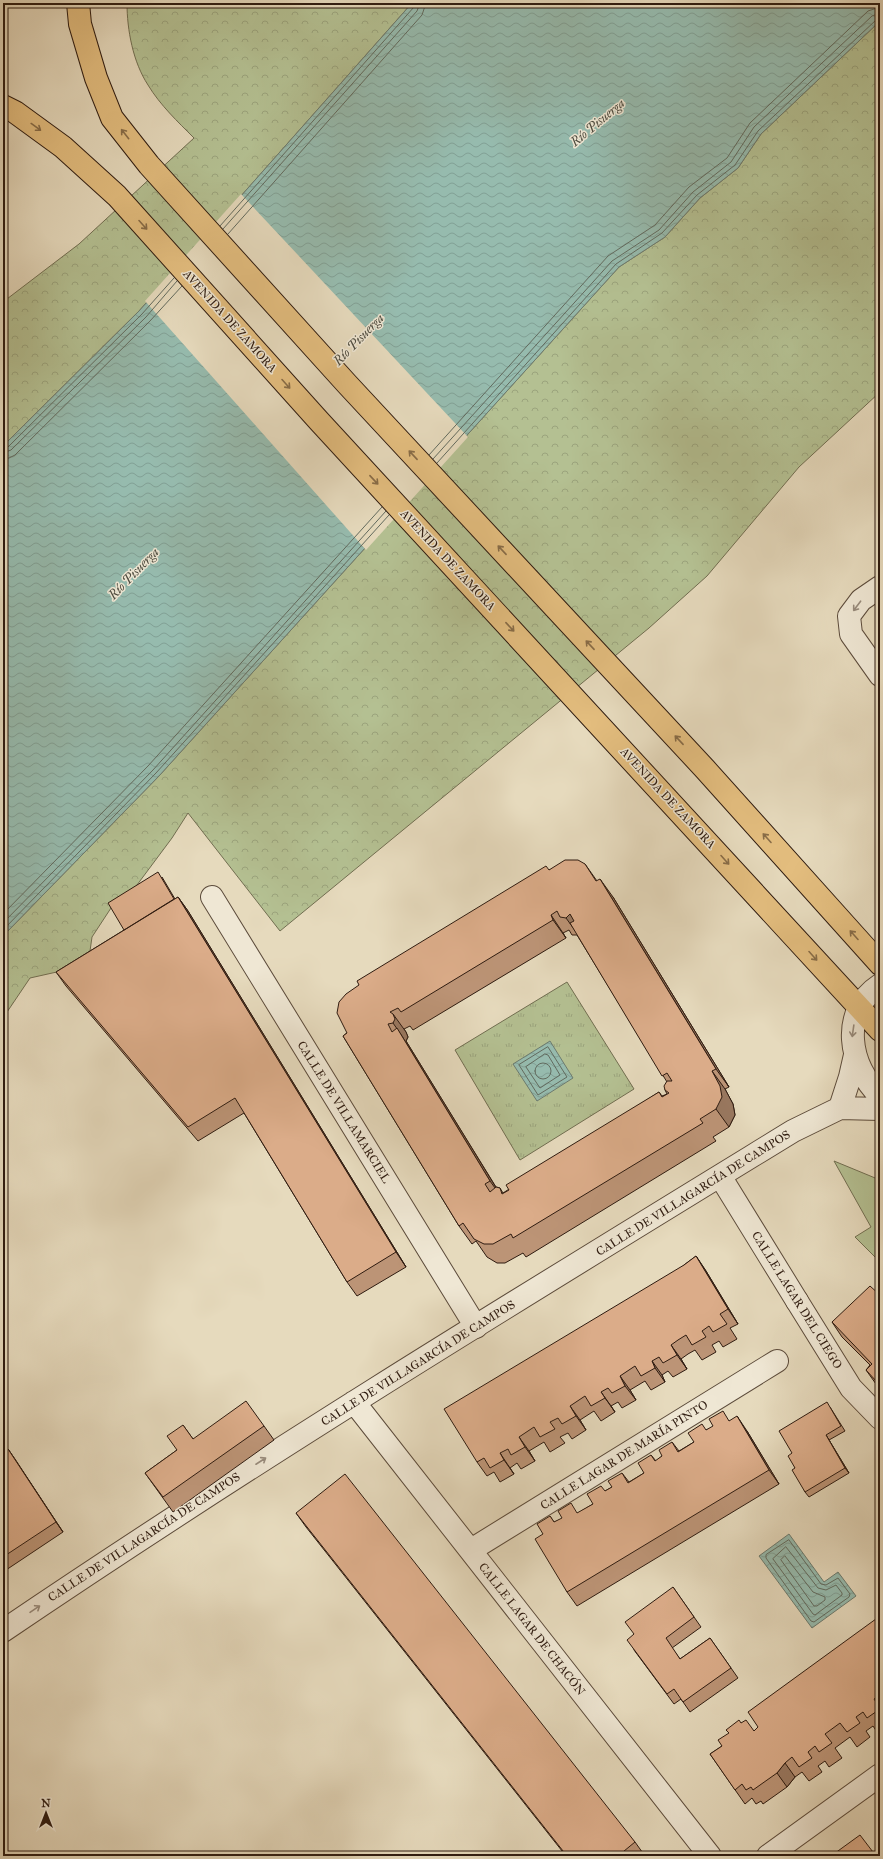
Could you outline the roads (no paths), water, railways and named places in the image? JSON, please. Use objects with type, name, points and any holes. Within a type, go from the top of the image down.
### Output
[{"type":"highway","points":[[78,3],[80,24],[96,78],[112,118],[150,165],[347,384],[705,769],[880,964]]},
{"type":"highway","name":"AVENIDA DE ZAMORA","points":[[3,106],[15,112],[63,146],[117,196],[319,421],[670,800],[880,1030]]},
{"type":"street","points":[[880,587],[861,600],[849,616],[851,634],[880,675]]},
{"type":"street","name":"CALLE DE VILLAMARCIEL","points":[[212,897],[476,1327]]},
{"type":"street","points":[[880,985],[872,990],[860,1007],[852,1033],[855,1055],[860,1070],[871,1087],[880,1096]]},
{"type":"street","points":[[840,1108],[855,1055]]},
{"type":"street","name":"CALLE DE VILLAGARCÍA DE CAMPOS","points":[[3,1631],[116,1554],[354,1402],[793,1131],[840,1108],[880,1109]]},
{"type":"street","name":"CALLE LAGAR DEL CIEGO","points":[[720,1176],[851,1388],[880,1418]]},
{"type":"street","name":"CALLE LAGAR DE MARÍA PINTO","points":[[470,1550],[777,1361]]},
{"type":"street","name":"CALLE LAGAR DE CHACÓN","points":[[354,1402],[710,1856]]},
{"type":"street","points":[[768,1856],[880,1775]]},
{"type":"water","name":"Río Pisuerga","points":[[412,3],[880,3],[880,21],[761,134],[738,168],[700,198],[665,237],[619,267],[159,776],[3,936],[3,446],[139,311]]},
{"type":"water","points":[[550,1041],[573,1078],[537,1101],[513,1064]]},
{"type":"water","points":[[789,1534],[824,1582],[838,1572],[856,1596],[812,1628],[759,1556]]}]
